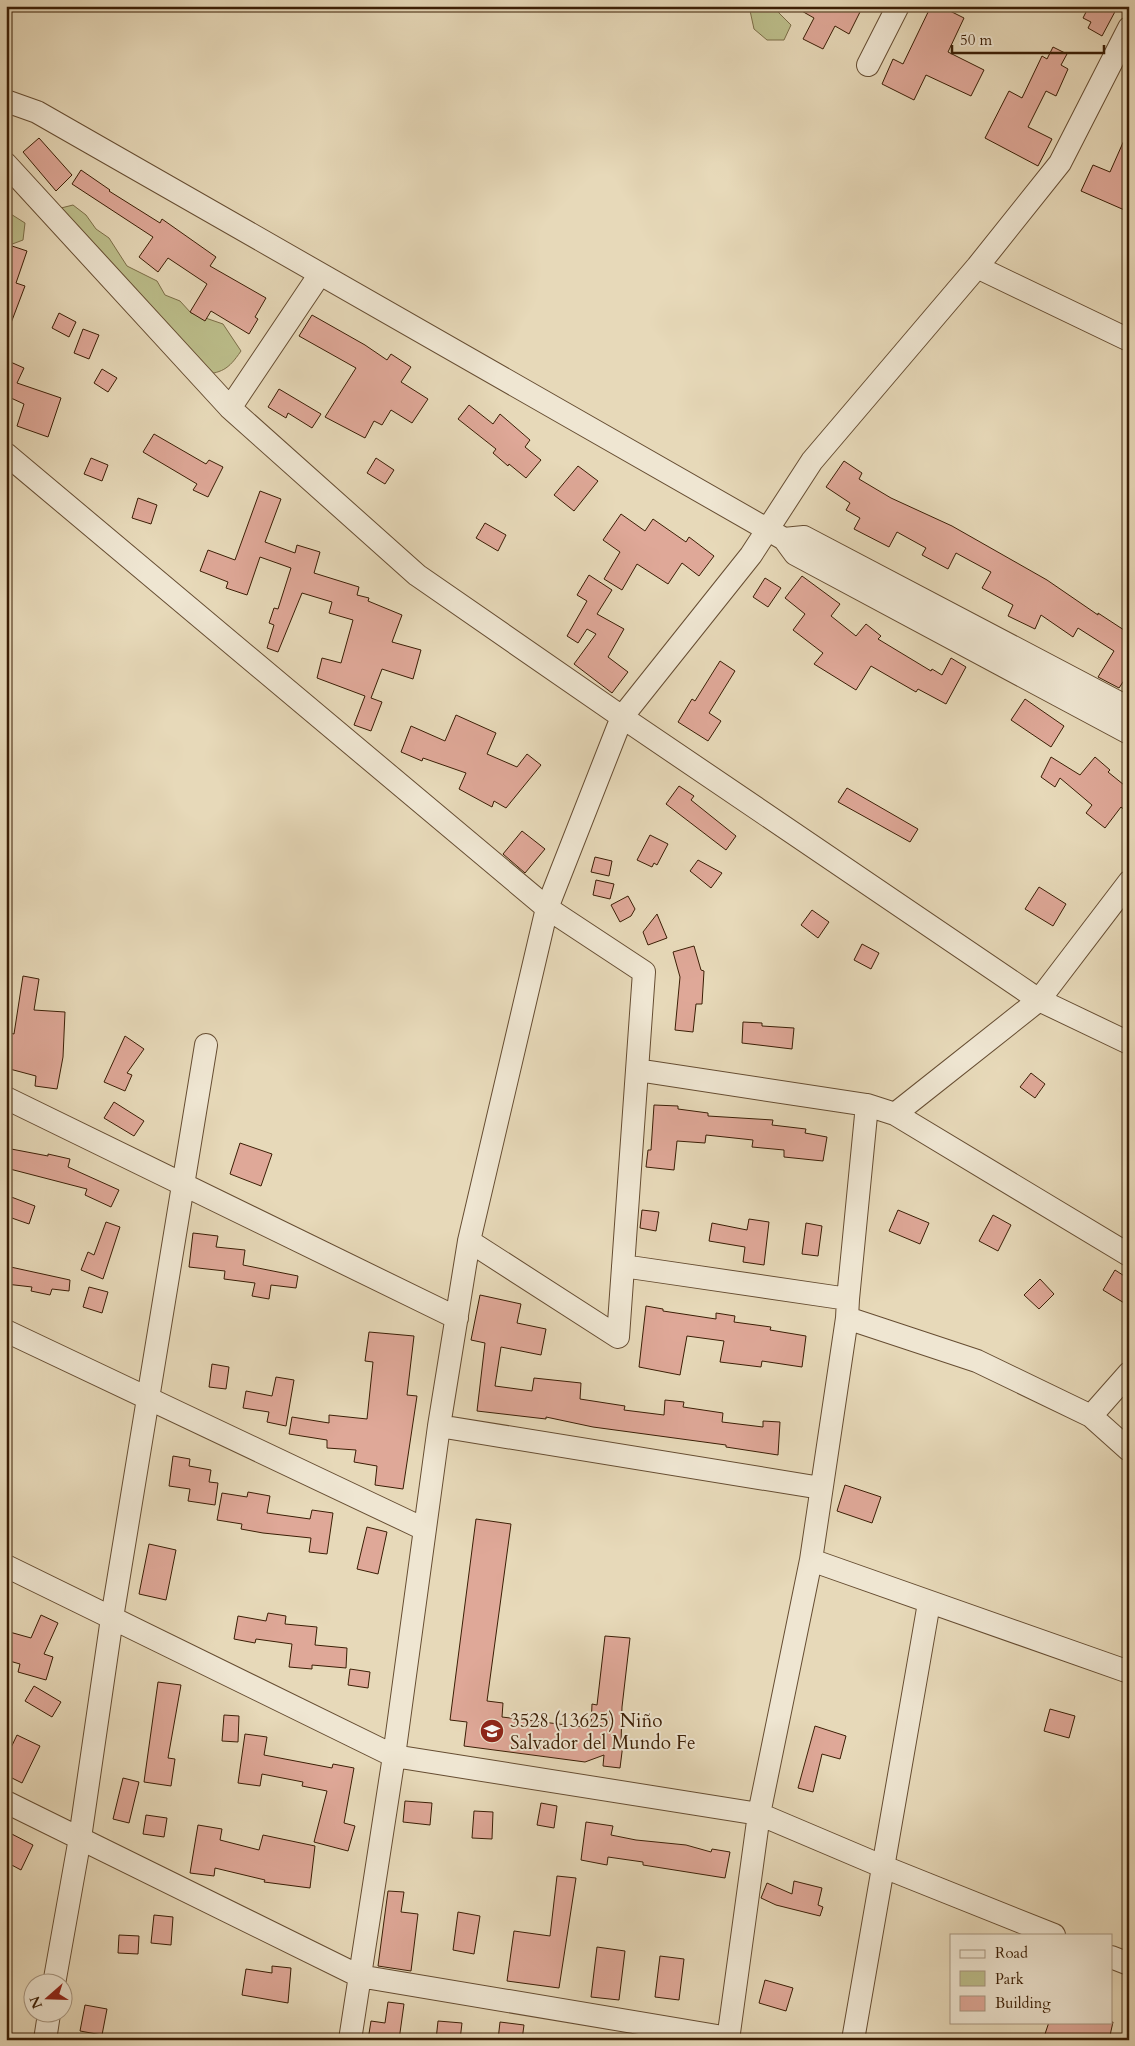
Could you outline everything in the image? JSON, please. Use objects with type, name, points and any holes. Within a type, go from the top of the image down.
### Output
[{"type":"street","points":[[868,65],[898,6]]},
{"type":"street","points":[[350,2040],[394,1756],[439,1426],[470,1241],[546,908],[622,716],[751,555],[776,534],[812,461],[977,267],[1060,163],[1129,28]]},
{"type":"street","points":[[6,100],[37,112],[776,534],[794,554],[1129,733]]},
{"type":"street","points":[[6,164],[230,408],[418,575],[1039,1000],[1129,1043]]},
{"type":"street","points":[[977,267],[1129,340]]},
{"type":"street","points":[[230,408],[320,274]]},
{"type":"street","points":[[6,454],[546,908],[644,972],[618,1338],[470,1241]]},
{"type":"street","points":[[776,534],[804,537],[1129,708]]},
{"type":"street","points":[[895,1114],[1039,1000],[1129,882]]},
{"type":"street","points":[[56,1974],[80,1838],[112,1618],[206,1045]]},
{"type":"street","points":[[637,1070],[866,1105],[895,1114],[1129,1255]]},
{"type":"street","points":[[6,1098],[457,1318]]},
{"type":"street","points":[[6,1802],[359,1976],[729,2039],[759,1814],[811,1560],[848,1309],[866,1105]]},
{"type":"street","points":[[623,1266],[848,1309],[977,1361],[1091,1416],[1129,1450]]},
{"type":"street","points":[[6,1331],[424,1529]]},
{"type":"street","points":[[1091,1416],[1129,1373]]},
{"type":"street","points":[[439,1426],[821,1488]]},
{"type":"street","points":[[811,1560],[1129,1672]]},
{"type":"street","points":[[6,1566],[394,1756],[759,1814],[884,1867],[1052,1934]]},
{"type":"street","points":[[853,2040],[929,1603]]},
{"type":"street","points":[[1112,1957],[1129,1964]]},
{"type":"street","points":[[45,2040],[47,2024]]},
{"type":"green space","points":[[749,6],[775,6],[791,25],[784,40],[767,40],[754,29]]},
{"type":"green space","points":[[73,205],[86,215],[96,229],[109,238],[127,266],[157,281],[165,295],[180,301],[191,313],[223,324],[241,351],[228,366],[219,372],[199,375],[57,209]]},
{"type":"green space","points":[[6,211],[25,223],[23,240],[7,246]]},
{"type":"building","points":[[793,6],[863,6],[849,34],[835,26],[823,49],[803,39],[814,18]]},
{"type":"building","points":[[931,6],[940,6],[964,18],[948,52],[984,70],[971,96],[926,75],[914,100],[882,84],[893,59],[903,64]]},
{"type":"building","points":[[1089,6],[1118,6],[1102,36],[1088,28],[1091,22],[1083,18]]},
{"type":"building","points":[[1053,47],[1067,54],[1061,65],[1068,69],[1056,96],[1046,91],[1028,127],[1052,139],[1038,166],[985,138],[1009,91],[1022,98],[1042,56],[1047,59]]},
{"type":"building","points":[[1129,129],[1129,212],[1081,191],[1093,165],[1110,172]]},
{"type":"building","points":[[39,138],[72,175],[56,191],[23,152]]},
{"type":"building","points":[[81,170],[109,191],[160,223],[162,219],[216,257],[210,266],[266,298],[255,317],[258,319],[249,334],[211,311],[205,321],[190,312],[207,284],[168,258],[158,272],[139,257],[153,237],[72,184]]},
{"type":"building","points":[[6,244],[27,251],[16,283],[25,286],[8,331],[6,331]]},
{"type":"building","points":[[59,313],[76,322],[69,337],[52,328]]},
{"type":"building","points":[[312,315],[365,345],[387,360],[391,354],[411,367],[401,382],[428,399],[412,423],[391,410],[382,425],[374,421],[365,438],[325,417],[356,368],[299,336]]},
{"type":"building","points":[[83,329],[99,335],[89,359],[74,353]]},
{"type":"building","points":[[6,360],[24,368],[17,383],[61,398],[48,437],[17,426],[24,404],[11,398],[6,407]]},
{"type":"building","points":[[102,369],[117,378],[108,392],[94,383]]},
{"type":"building","points":[[279,389],[321,414],[312,428],[288,413],[286,418],[268,407]]},
{"type":"building","points":[[469,405],[493,424],[500,414],[530,440],[525,447],[541,460],[526,478],[493,453],[496,449],[458,419]]},
{"type":"building","points":[[154,434],[206,464],[209,460],[223,467],[208,497],[193,490],[197,484],[143,452]]},
{"type":"building","points":[[91,458],[108,465],[102,481],[84,474]]},
{"type":"building","points":[[376,458],[394,470],[385,484],[367,473]]},
{"type":"building","points":[[844,461],[862,473],[859,479],[891,498],[952,526],[1047,580],[1098,615],[1098,613],[1127,632],[1129,629],[1129,673],[1119,688],[1098,677],[1114,651],[1078,628],[1073,637],[1041,615],[1035,629],[1008,616],[1013,605],[982,588],[991,572],[956,553],[948,569],[922,555],[926,548],[897,532],[889,547],[854,529],[860,518],[846,510],[850,503],[826,487]]},
{"type":"building","points":[[578,466],[598,481],[574,511],[554,495]]},
{"type":"building","points":[[260,491],[281,499],[265,542],[295,553],[297,545],[320,552],[314,573],[359,587],[357,595],[369,598],[368,601],[402,615],[392,642],[421,650],[413,679],[382,669],[371,698],[382,702],[371,731],[354,725],[365,696],[317,678],[322,658],[341,663],[353,620],[329,613],[332,602],[302,593],[278,652],[267,648],[274,625],[269,623],[274,608],[278,609],[291,568],[260,557],[247,595],[226,588],[228,582],[200,571],[208,550],[235,560]]},
{"type":"building","points":[[138,498],[157,505],[151,524],[132,518]]},
{"type":"building","points":[[621,514],[645,531],[653,519],[686,542],[689,537],[714,556],[699,576],[682,563],[668,584],[637,564],[622,590],[604,579],[620,552],[603,540]]},
{"type":"building","points":[[485,523],[506,535],[498,551],[476,538]]},
{"type":"building","points":[[589,575],[612,590],[597,614],[624,629],[608,657],[628,672],[612,693],[574,664],[596,634],[587,629],[578,643],[567,636],[587,601],[577,595]]},
{"type":"building","points":[[802,576],[840,604],[831,616],[856,636],[866,624],[881,636],[878,639],[931,671],[932,669],[942,675],[951,658],[966,667],[946,704],[918,689],[916,692],[871,666],[856,690],[814,664],[823,653],[793,630],[805,614],[785,598]]},
{"type":"building","points":[[765,578],[781,588],[768,607],[753,597]]},
{"type":"building","points":[[720,661],[735,671],[709,713],[721,721],[708,741],[678,722],[692,699],[695,701]]},
{"type":"building","points":[[1025,699],[1064,726],[1051,747],[1011,720]]},
{"type":"building","points":[[456,715],[496,733],[487,754],[517,767],[527,754],[541,765],[506,808],[494,801],[492,807],[459,789],[466,773],[423,758],[422,761],[401,752],[411,726],[445,741]]},
{"type":"building","points":[[1051,757],[1080,775],[1095,757],[1110,770],[1108,772],[1129,789],[1129,814],[1121,807],[1105,828],[1086,813],[1092,805],[1060,778],[1055,787],[1041,777]]},
{"type":"building","points":[[679,786],[694,796],[691,800],[736,836],[726,850],[666,804]]},
{"type":"building","points":[[847,788],[918,829],[910,842],[838,802]]},
{"type":"building","points":[[522,831],[545,849],[525,873],[503,854]]},
{"type":"building","points":[[650,835],[668,844],[657,865],[654,863],[652,867],[637,860]]},
{"type":"building","points":[[595,857],[612,861],[609,876],[591,872]]},
{"type":"building","points":[[698,860],[722,873],[711,888],[690,871]]},
{"type":"building","points":[[596,880],[614,884],[610,899],[593,895]]},
{"type":"building","points":[[1039,887],[1066,904],[1053,926],[1025,909]]},
{"type":"building","points":[[628,896],[635,909],[631,916],[620,922],[611,905]]},
{"type":"building","points":[[812,910],[829,922],[818,938],[801,925]]},
{"type":"building","points":[[657,914],[667,938],[648,945],[643,932]]},
{"type":"building","points":[[862,944],[879,953],[871,969],[854,960]]},
{"type":"building","points":[[694,946],[701,970],[704,971],[702,1004],[696,1004],[693,1032],[675,1030],[680,977],[673,952]]},
{"type":"building","points":[[23,976],[39,979],[34,1010],[65,1012],[63,1057],[57,1089],[35,1086],[36,1076],[6,1068],[6,1032],[14,1034]]},
{"type":"building","points":[[743,1022],[762,1023],[762,1026],[794,1028],[792,1049],[742,1043]]},
{"type":"building","points":[[125,1036],[144,1049],[127,1073],[132,1075],[125,1091],[104,1082]]},
{"type":"building","points":[[1031,1073],[1045,1084],[1035,1098],[1020,1087]]},
{"type":"building","points":[[114,1102],[144,1121],[134,1136],[104,1118]]},
{"type":"building","points":[[654,1105],[678,1106],[678,1109],[708,1113],[708,1116],[773,1120],[772,1125],[806,1129],[805,1133],[827,1137],[823,1161],[784,1157],[784,1150],[752,1147],[753,1140],[706,1135],[705,1143],[677,1141],[674,1170],[646,1167],[648,1150],[651,1150]]},
{"type":"building","points":[[240,1143],[272,1154],[261,1186],[230,1174]]},
{"type":"building","points":[[6,1148],[70,1159],[68,1167],[119,1190],[111,1207],[85,1195],[87,1189],[6,1168]]},
{"type":"building","points":[[6,1195],[35,1206],[29,1224],[6,1216]]},
{"type":"building","points":[[642,1210],[659,1212],[656,1231],[640,1228]]},
{"type":"building","points":[[898,1210],[929,1223],[920,1244],[889,1231]]},
{"type":"building","points":[[993,1215],[1011,1225],[998,1251],[979,1241]]},
{"type":"building","points":[[749,1219],[769,1222],[764,1265],[743,1262],[745,1247],[709,1241],[712,1223],[747,1230]]},
{"type":"building","points":[[106,1222],[120,1227],[103,1279],[81,1270],[88,1252],[94,1255]]},
{"type":"building","points":[[806,1223],[822,1226],[818,1256],[802,1254]]},
{"type":"building","points":[[193,1233],[218,1236],[216,1247],[245,1250],[243,1265],[298,1276],[296,1288],[271,1285],[269,1299],[252,1296],[255,1283],[224,1279],[225,1271],[189,1267]]},
{"type":"building","points":[[6,1266],[70,1280],[69,1291],[52,1289],[50,1295],[31,1291],[32,1287],[6,1284]]},
{"type":"building","points":[[1115,1270],[1129,1279],[1129,1306],[1103,1290]]},
{"type":"building","points":[[1040,1279],[1054,1294],[1039,1309],[1024,1295]]},
{"type":"building","points":[[89,1287],[108,1292],[102,1313],[83,1307]]},
{"type":"building","points":[[480,1295],[521,1304],[517,1323],[546,1329],[541,1355],[501,1347],[495,1386],[532,1391],[534,1378],[581,1383],[580,1399],[625,1406],[624,1410],[664,1415],[665,1400],[684,1402],[683,1407],[723,1413],[722,1422],[763,1427],[763,1421],[780,1422],[778,1455],[726,1447],[726,1445],[593,1427],[546,1417],[546,1419],[477,1411],[485,1343],[471,1340]]},
{"type":"building","points":[[646,1306],[663,1309],[663,1311],[716,1319],[716,1313],[735,1316],[734,1322],[771,1327],[770,1330],[806,1336],[802,1367],[762,1361],[761,1367],[720,1362],[724,1341],[687,1336],[680,1375],[639,1367]]},
{"type":"building","points":[[369,1332],[414,1336],[407,1395],[417,1396],[403,1489],[375,1485],[377,1466],[354,1462],[356,1450],[327,1448],[327,1440],[289,1434],[292,1417],[329,1423],[329,1415],[367,1419],[373,1362],[365,1361]]},
{"type":"building","points":[[212,1364],[229,1367],[226,1389],[209,1387]]},
{"type":"building","points":[[276,1377],[294,1380],[286,1426],[267,1422],[269,1412],[243,1408],[246,1391],[272,1396]]},
{"type":"building","points":[[173,1456],[190,1459],[189,1466],[211,1470],[209,1482],[218,1483],[215,1505],[188,1501],[190,1489],[169,1486]]},
{"type":"building","points":[[845,1485],[881,1497],[872,1523],[837,1511]]},
{"type":"building","points":[[248,1492],[270,1496],[267,1513],[310,1519],[312,1510],[333,1513],[327,1554],[309,1552],[311,1538],[241,1529],[242,1524],[217,1520],[222,1493],[247,1497]]},
{"type":"building","points":[[476,1519],[511,1524],[487,1701],[503,1703],[502,1717],[591,1728],[592,1704],[597,1705],[605,1636],[630,1638],[622,1707],[621,1744],[623,1744],[620,1768],[603,1766],[604,1755],[585,1762],[464,1746],[467,1722],[450,1720]]},
{"type":"building","points":[[367,1527],[387,1532],[378,1574],[357,1569]]},
{"type":"building","points":[[149,1544],[176,1550],[166,1600],[139,1594]]},
{"type":"building","points":[[268,1613],[286,1616],[285,1624],[317,1627],[315,1645],[347,1648],[346,1668],[312,1665],[312,1669],[289,1667],[292,1644],[256,1639],[255,1643],[234,1639],[238,1616],[266,1621]]},
{"type":"building","points":[[41,1615],[58,1623],[44,1654],[53,1657],[46,1680],[18,1672],[20,1664],[6,1660],[6,1631],[31,1638]]},
{"type":"building","points":[[350,1669],[370,1672],[368,1688],[348,1685]]},
{"type":"building","points":[[158,1682],[181,1685],[168,1758],[175,1759],[171,1786],[144,1782]]},
{"type":"building","points":[[34,1686],[61,1702],[52,1717],[25,1701]]},
{"type":"building","points":[[1050,1709],[1075,1716],[1069,1738],[1044,1731]]},
{"type":"building","points":[[224,1715],[239,1716],[238,1742],[222,1741]]},
{"type":"building","points":[[815,1726],[846,1736],[840,1759],[822,1754],[813,1792],[798,1788]]},
{"type":"building","points":[[245,1734],[267,1737],[264,1755],[332,1768],[333,1764],[354,1768],[344,1823],[355,1826],[348,1851],[314,1842],[327,1791],[302,1786],[303,1782],[262,1774],[260,1786],[238,1783]]},
{"type":"building","points":[[17,1735],[40,1746],[22,1783],[6,1775],[6,1758]]},
{"type":"building","points":[[123,1778],[139,1782],[129,1823],[113,1819]]},
{"type":"building","points":[[405,1801],[432,1803],[430,1825],[403,1822]]},
{"type":"building","points":[[541,1803],[557,1806],[554,1828],[537,1825]]},
{"type":"building","points":[[474,1811],[493,1812],[492,1839],[472,1838]]},
{"type":"building","points":[[146,1815],[167,1818],[164,1837],[143,1834]]},
{"type":"building","points":[[586,1822],[613,1826],[611,1835],[636,1840],[686,1845],[711,1852],[712,1849],[730,1852],[725,1878],[643,1865],[643,1862],[608,1857],[607,1865],[581,1860]]},
{"type":"building","points":[[198,1825],[222,1829],[220,1840],[259,1850],[263,1835],[315,1846],[310,1888],[264,1882],[265,1880],[215,1868],[214,1876],[190,1873]]},
{"type":"building","points":[[6,1831],[33,1845],[21,1870],[6,1862]]},
{"type":"building","points":[[557,1876],[576,1878],[559,1988],[507,1981],[514,1931],[550,1936]]},
{"type":"building","points":[[794,1881],[822,1888],[818,1905],[823,1907],[820,1916],[776,1905],[761,1898],[767,1883],[792,1894]]},
{"type":"building","points":[[388,1891],[404,1892],[401,1912],[418,1914],[411,1971],[378,1966]]},
{"type":"building","points":[[458,1912],[480,1916],[474,1954],[453,1950]]},
{"type":"building","points":[[154,1915],[173,1917],[171,1945],[151,1943]]},
{"type":"building","points":[[119,1935],[139,1936],[138,1954],[118,1953]]},
{"type":"building","points":[[597,1947],[625,1951],[619,2000],[591,1997]]},
{"type":"building","points":[[660,1956],[684,1959],[679,2000],[655,1997]]},
{"type":"building","points":[[272,1966],[291,1968],[288,2003],[242,1995],[246,1969],[272,1973]]},
{"type":"building","points":[[765,1980],[793,1988],[786,2011],[759,2003]]},
{"type":"building","points":[[388,2002],[404,2004],[399,2040],[368,2040],[371,2021],[385,2023]]},
{"type":"building","points":[[85,2005],[107,2009],[102,2035],[80,2031]]},
{"type":"building","points":[[438,2021],[462,2023],[460,2040],[436,2040]]},
{"type":"building","points":[[500,2022],[524,2025],[522,2040],[498,2040]]},
{"type":"building","points":[[1113,2022],[1109,2040],[1043,2040],[1048,2024],[1112,2024]]},
{"type":"place","name":"3528 (13625) Niño Salvador del Mundo Fe","points":[[492,1731]]}]
